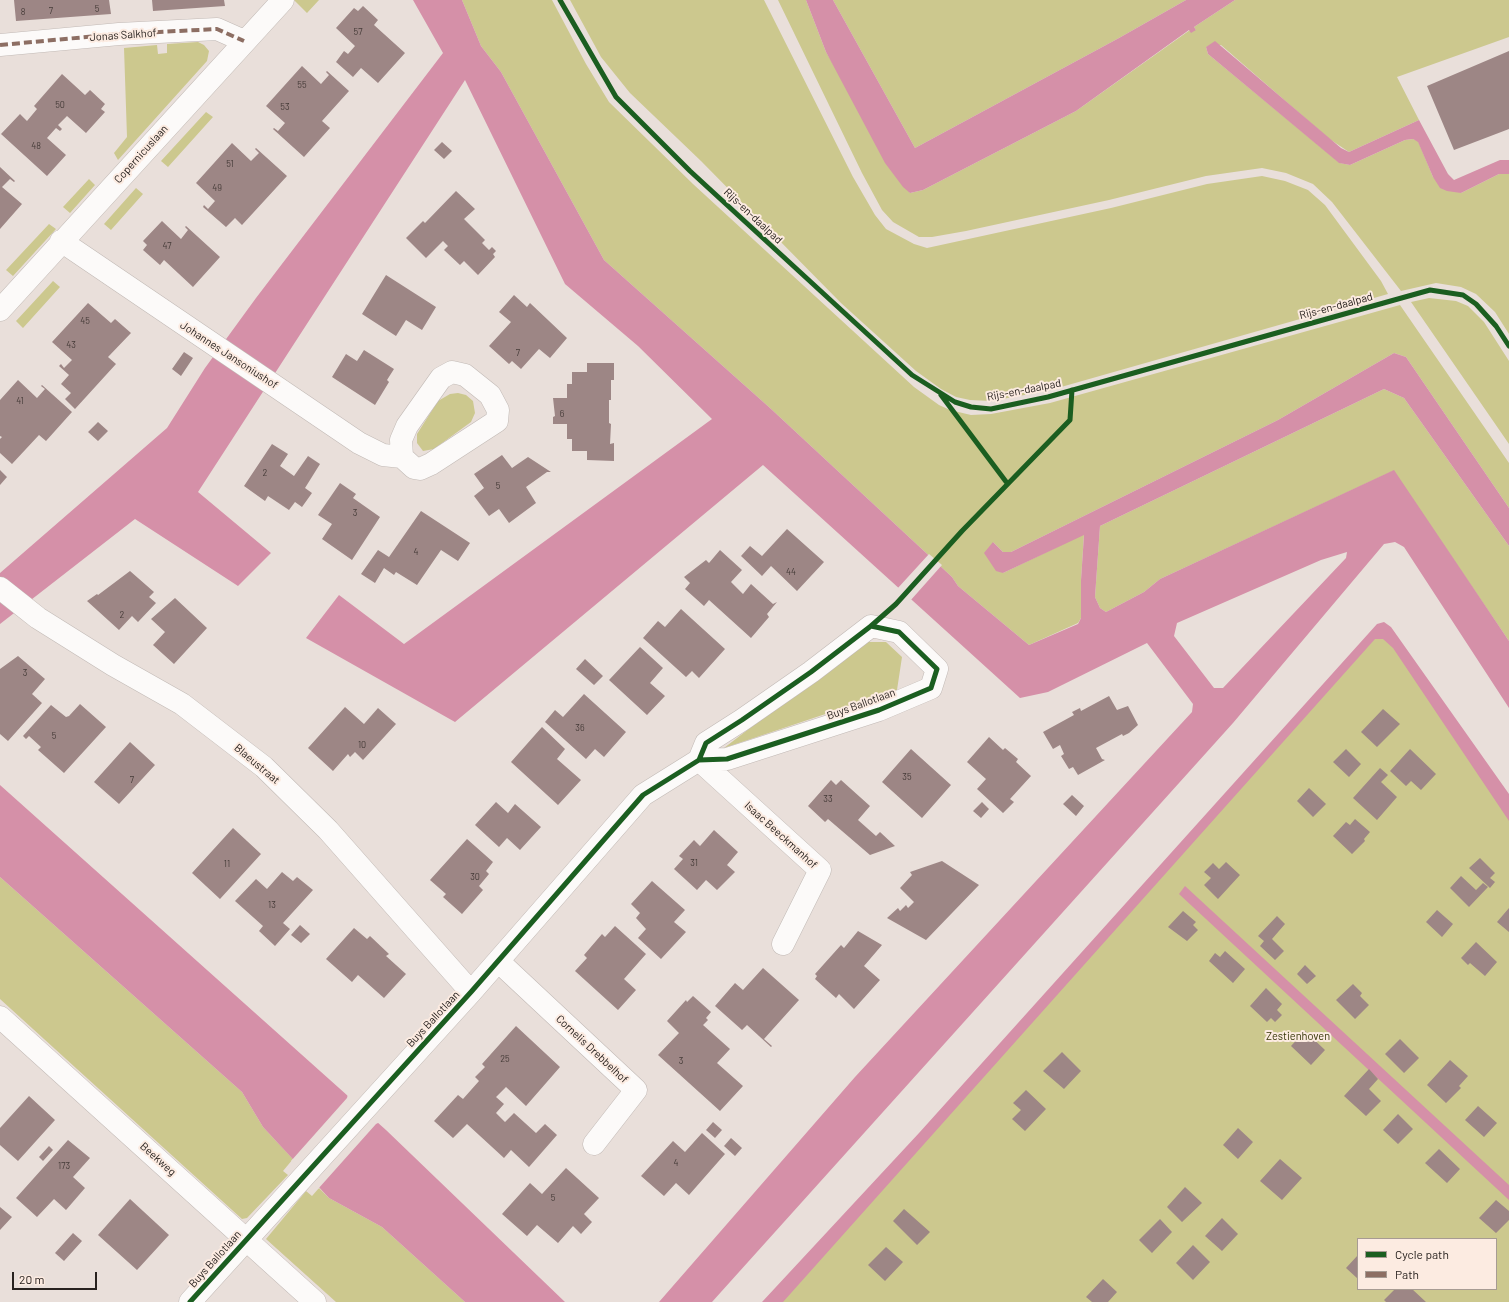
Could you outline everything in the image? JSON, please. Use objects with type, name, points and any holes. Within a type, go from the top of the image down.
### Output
[{"type":"street","name":"Copernicuslaan","points":[[0,310],[244,41],[284,0]]},
{"type":"street","name":"Jonas Salkhof","points":[[0,45],[119,34],[217,29],[244,41]]},
{"type":"street","name":"Johannes Jansoniushof","points":[[62,241],[204,340],[285,391],[359,443],[383,455],[402,457],[414,468],[420,469],[431,464],[497,421],[498,410],[490,395],[465,376],[452,372],[441,378],[407,426],[402,440],[402,457]]},
{"type":"street","name":"Blaeustraat","points":[[0,588],[38,618],[113,665],[182,704],[264,767],[328,830],[472,992]]},
{"type":"street","name":"Buys Ballotlaan","points":[[190,1302],[373,1099],[472,992],[643,796],[699,760],[726,760],[879,710],[930,688],[937,669],[899,632],[871,626],[798,681],[706,743],[699,760]]},
{"type":"street","name":"Isaac Beeckmanhof","points":[[699,760],[820,870],[783,944]]},
{"type":"street","name":"Cornelis Drebbelhof","points":[[498,961],[636,1090],[594,1144]]},
{"type":"street","name":"Beekweg","points":[[0,1017],[315,1302]]},
{"type":"green space","points":[[294,0],[319,0],[307,13]]},
{"type":"green space","points":[[462,0],[552,0],[586,64],[609,102],[693,184],[914,387],[939,405],[950,410],[971,415],[991,414],[1050,403],[1400,305],[1509,463],[1509,508],[1406,357],[1394,353],[1278,420],[1011,552],[1003,552],[993,542],[1003,573],[1084,534],[1081,580],[1081,618],[1078,623],[1029,645],[958,586],[952,577],[770,408],[604,260],[501,72],[481,46]]},
{"type":"green space","points":[[570,0],[764,0],[853,177],[875,215],[886,229],[914,244],[927,248],[1111,208],[1207,184],[1262,176],[1285,181],[1308,190],[1325,205],[1381,281],[1388,294],[1047,391],[991,401],[970,400],[956,397],[941,389],[916,371],[841,303],[701,161],[630,93],[601,57]]},
{"type":"green space","points":[[778,0],[806,0],[826,52],[910,193],[923,190],[1076,111],[1190,30],[1196,30],[1194,27],[1235,0],[1509,0],[1509,37],[1397,77],[1419,120],[1349,152],[1328,138],[1221,45],[1206,47],[1208,54],[1340,163],[1350,165],[1405,140],[1413,139],[1418,141],[1433,177],[1461,193],[1499,174],[1509,174],[1509,334],[1495,312],[1476,294],[1461,287],[1436,283],[1401,291],[1332,202],[1313,184],[1286,173],[1262,168],[1206,176],[1109,200],[966,231],[932,237],[919,237],[893,222],[882,210],[862,173]]},
{"type":"green space","points":[[833,0],[1186,0],[1119,38],[915,148]]},
{"type":"green space","points":[[198,42],[204,45],[209,51],[207,61],[118,160],[114,153],[127,137],[124,48],[157,45],[158,54],[167,53],[167,44]]},
{"type":"green space","points":[[206,112],[213,117],[168,167],[161,161]]},
{"type":"green space","points":[[89,179],[95,185],[70,213],[63,207]]},
{"type":"green space","points":[[136,188],[143,194],[111,230],[104,224]]},
{"type":"green space","points":[[49,224],[56,229],[13,276],[6,270]]},
{"type":"green space","points":[[53,281],[60,287],[23,328],[16,321]]},
{"type":"green space","points":[[1429,298],[1456,301],[1468,306],[1484,322],[1509,361],[1509,444],[1411,302]]},
{"type":"green space","points":[[1384,389],[1404,398],[1509,546],[1509,641],[1393,471],[1160,579],[1144,592],[1106,612],[1100,608],[1095,597],[1100,526]]},
{"type":"green space","points":[[458,393],[466,395],[473,401],[475,413],[471,422],[434,449],[423,451],[417,443],[417,434],[438,401],[450,394]]},
{"type":"green space","name":"Zestienhoven","points":[[1383,629],[1509,807],[1509,1302],[775,1302]]},
{"type":"green space","points":[[862,642],[886,642],[902,657],[897,690],[724,748]]},
{"type":"green space","points":[[0,877],[242,1092],[263,1127],[293,1159],[283,1171],[288,1175],[247,1218],[242,1219],[0,999]]},
{"type":"green space","points":[[319,1188],[329,1198],[382,1227],[465,1302],[336,1302],[266,1239],[306,1191],[312,1196]]},
{"type":"shaded area","points":[[413,0],[462,0],[481,46],[501,72],[604,260],[770,408],[952,577],[958,586],[1029,645],[1078,624],[1081,618],[1081,580],[1084,535],[1003,573],[996,571],[984,553],[993,542],[1003,552],[1011,552],[1278,420],[1394,353],[1406,357],[1509,508],[1509,546],[1404,398],[1384,389],[1100,526],[1095,597],[1100,608],[1106,612],[1144,592],[1160,579],[1394,470],[1509,641],[1509,708],[1404,547],[1395,542],[1384,544],[1233,723],[712,1302],[659,1302],[855,1077],[1192,712],[1193,704],[1147,643],[1048,692],[1020,698],[763,465],[455,722],[306,638],[339,595],[404,644],[712,419],[638,346],[565,284],[465,80],[198,492],[271,553],[238,586],[135,519],[0,624],[0,573],[167,428],[205,368],[256,298],[443,53]],"holes":[[[1347,552],[1346,558],[1223,688],[1214,688],[1174,636],[1177,623],[1321,560]]]},
{"type":"shaded area","points":[[806,0],[833,0],[915,148],[1119,38],[1186,0],[1235,0],[1194,27],[1196,30],[1191,33],[1189,30],[1076,111],[923,190],[910,193],[903,187],[885,163],[826,52]]},
{"type":"shaded area","points":[[1215,41],[1341,148],[1349,152],[1419,120],[1448,174],[1454,180],[1500,160],[1509,160],[1509,174],[1499,174],[1461,193],[1447,191],[1440,188],[1433,177],[1418,142],[1413,139],[1405,140],[1350,165],[1339,163],[1208,54],[1206,47]]},
{"type":"shaded area","points":[[1384,622],[1391,627],[1509,794],[1509,821],[1393,648],[1383,639],[1375,639],[783,1302],[762,1302],[919,1133],[1377,624]]},
{"type":"shaded area","points":[[0,785],[386,1130],[565,1302],[465,1302],[382,1227],[329,1198],[263,1127],[242,1092],[0,877]]},
{"type":"shaded area","points":[[1185,886],[1509,1185],[1509,1200],[1179,894]]},
{"type":"pier","points":[[929,554],[942,565],[910,601],[897,589]]},
{"type":"pier","points":[[348,1094],[380,1122],[376,1124],[318,1189],[291,1161],[347,1098]]},
{"type":"building","points":[[14,0],[109,0],[111,14],[16,21]]},
{"type":"building","points":[[152,0],[224,0],[225,6],[153,11]]},
{"type":"building","points":[[363,6],[378,20],[374,25],[405,53],[378,83],[361,68],[353,77],[336,62],[344,51],[348,54],[355,46],[336,28],[354,8],[358,11]]},
{"type":"building","points":[[1509,51],[1509,129],[1454,150],[1427,86]]},
{"type":"building","points":[[302,66],[321,84],[329,75],[326,72],[327,71],[349,91],[322,121],[330,128],[304,157],[273,129],[274,128],[278,131],[285,123],[266,106]]},
{"type":"building","points":[[62,74],[85,95],[90,90],[105,104],[101,109],[105,112],[86,133],[67,116],[58,125],[62,129],[60,131],[56,128],[47,138],[66,155],[47,176],[1,134],[20,114],[27,121],[37,109],[34,106]]},
{"type":"building","points":[[442,142],[452,151],[444,159],[434,150]]},
{"type":"building","points":[[232,143],[251,161],[259,153],[255,149],[256,148],[287,176],[242,225],[235,218],[226,227],[203,207],[204,205],[208,209],[215,201],[196,183]]},
{"type":"building","points":[[0,167],[15,181],[14,182],[10,179],[2,187],[22,204],[0,229]]},
{"type":"building","points":[[456,191],[475,209],[464,219],[485,240],[482,243],[489,250],[492,247],[496,251],[493,254],[495,257],[478,275],[464,261],[460,265],[444,250],[448,246],[443,241],[426,258],[406,238],[423,221],[425,223]]},
{"type":"building","points":[[162,221],[181,239],[188,230],[185,227],[186,226],[220,257],[193,287],[164,260],[160,265],[143,250],[147,245],[143,241]]},
{"type":"building","points":[[386,275],[436,307],[422,330],[406,320],[396,336],[362,314]]},
{"type":"building","points":[[514,295],[527,307],[530,303],[567,338],[550,358],[539,349],[521,369],[512,361],[509,364],[489,346],[511,322],[499,312]]},
{"type":"building","points":[[88,303],[111,323],[115,319],[131,333],[108,357],[116,364],[75,409],[65,399],[71,393],[61,384],[69,375],[59,366],[61,364],[64,368],[72,360],[52,342]]},
{"type":"building","points":[[364,350],[394,369],[387,380],[389,382],[375,405],[332,377],[346,354],[357,361]]},
{"type":"building","points":[[184,352],[193,358],[181,376],[172,369]]},
{"type":"building","points":[[587,363],[614,363],[614,380],[611,380],[611,400],[609,400],[609,423],[611,424],[610,444],[614,443],[614,461],[587,460],[587,451],[572,451],[572,439],[567,439],[567,424],[553,424],[553,417],[555,416],[553,398],[567,398],[567,384],[572,384],[572,372],[587,372]]},
{"type":"building","points":[[18,380],[37,398],[45,389],[41,386],[42,385],[72,412],[46,441],[39,435],[12,464],[0,453],[0,439],[2,437],[0,436],[0,400]]},
{"type":"building","points":[[98,422],[108,431],[98,441],[88,432]]},
{"type":"building","points":[[272,444],[288,454],[280,466],[294,476],[308,456],[320,464],[305,488],[312,493],[302,507],[295,502],[289,510],[268,496],[265,501],[244,486]]},
{"type":"building","points":[[502,455],[512,468],[528,457],[551,472],[547,472],[526,487],[536,503],[509,523],[499,509],[489,516],[474,496],[484,488],[474,474]]},
{"type":"building","points":[[0,470],[7,477],[0,485]]},
{"type":"building","points":[[340,483],[356,494],[353,498],[380,517],[352,560],[322,539],[332,524],[318,515]]},
{"type":"building","points":[[421,511],[470,543],[458,561],[441,550],[417,585],[396,572],[394,575],[384,568],[375,583],[361,574],[378,550],[389,557]]},
{"type":"building","points":[[787,529],[824,562],[797,591],[771,566],[762,576],[741,556],[750,546],[762,556]]},
{"type":"building","points":[[720,550],[742,570],[731,582],[743,594],[751,584],[773,604],[777,602],[767,614],[769,617],[751,638],[709,600],[704,606],[685,589],[690,583],[684,577],[706,560],[709,563]]},
{"type":"building","points":[[130,571],[154,592],[149,597],[156,603],[138,622],[132,616],[119,630],[87,601],[97,594],[98,595]]},
{"type":"building","points":[[175,598],[207,628],[174,664],[153,645],[165,632],[151,619]]},
{"type":"building","points":[[681,609],[725,649],[699,678],[692,671],[686,677],[643,638],[658,621],[665,627]]},
{"type":"building","points":[[640,647],[663,668],[650,683],[665,696],[647,715],[609,680]]},
{"type":"building","points":[[18,656],[45,679],[32,694],[42,703],[8,741],[0,734],[0,669]]},
{"type":"building","points":[[585,659],[603,676],[594,685],[576,669]]},
{"type":"building","points":[[584,694],[626,732],[604,757],[595,749],[586,759],[545,722],[555,710],[563,717]]},
{"type":"building","points":[[1109,696],[1117,710],[1128,706],[1138,725],[1129,733],[1123,736],[1122,734],[1096,748],[1102,759],[1105,760],[1078,775],[1073,767],[1069,769],[1061,756],[1064,754],[1060,745],[1053,749],[1043,732],[1074,715],[1072,712],[1080,708],[1081,711]]},
{"type":"building","points":[[80,704],[106,727],[64,773],[38,750],[41,747],[29,736],[26,739],[23,736],[51,705],[66,717],[69,716]]},
{"type":"building","points":[[345,707],[364,724],[378,708],[396,724],[363,760],[355,752],[350,757],[348,754],[333,771],[308,748]]},
{"type":"building","points":[[1383,709],[1400,724],[1377,747],[1361,732]]},
{"type":"building","points":[[542,727],[565,749],[557,759],[581,780],[558,805],[511,762]]},
{"type":"building","points":[[989,737],[1003,750],[1005,748],[1018,759],[1016,762],[1031,776],[1010,799],[1014,802],[1003,813],[977,789],[986,779],[967,762]]},
{"type":"building","points":[[130,742],[155,765],[119,804],[94,782]]},
{"type":"building","points":[[911,749],[951,785],[922,818],[882,782]]},
{"type":"building","points":[[1346,749],[1361,764],[1349,777],[1333,762]]},
{"type":"building","points":[[1410,749],[1436,774],[1421,790],[1411,781],[1406,786],[1390,771]]},
{"type":"building","points":[[1380,768],[1388,775],[1381,782],[1397,797],[1377,820],[1353,798]]},
{"type":"building","points":[[831,780],[836,785],[841,780],[870,806],[858,820],[876,836],[880,832],[895,846],[870,855],[828,819],[825,822],[808,806]]},
{"type":"building","points":[[1309,788],[1326,804],[1313,817],[1297,801]]},
{"type":"building","points":[[1072,795],[1084,806],[1076,816],[1063,804]]},
{"type":"building","points":[[496,802],[508,813],[515,804],[541,827],[520,850],[507,838],[499,847],[475,825]]},
{"type":"building","points":[[982,802],[989,809],[981,818],[973,811]]},
{"type":"building","points":[[1355,819],[1370,832],[1364,839],[1365,841],[1352,854],[1333,836],[1346,822],[1350,825]]},
{"type":"building","points":[[233,828],[261,854],[220,899],[192,873]]},
{"type":"building","points":[[714,830],[738,852],[727,865],[735,872],[717,890],[706,880],[697,890],[674,869],[683,859],[679,856],[694,840],[700,846]]},
{"type":"building","points":[[467,839],[493,862],[486,871],[489,874],[479,886],[483,890],[462,914],[443,897],[446,894],[430,880]]},
{"type":"building","points":[[1480,858],[1495,873],[1490,878],[1495,882],[1490,888],[1469,868]]},
{"type":"building","points":[[942,861],[979,885],[926,940],[887,918],[898,908],[900,911],[906,905],[908,908],[914,902],[900,888],[912,875],[910,872]]},
{"type":"building","points":[[1226,862],[1240,875],[1218,899],[1204,885],[1211,878],[1204,872],[1213,863],[1219,869]]},
{"type":"building","points":[[282,872],[293,881],[297,877],[313,890],[283,923],[290,929],[275,946],[259,931],[263,926],[235,901],[256,879],[267,889]]},
{"type":"building","points":[[1461,876],[1476,890],[1483,883],[1488,887],[1469,907],[1450,888]]},
{"type":"building","points":[[652,881],[685,910],[674,922],[686,932],[661,959],[638,938],[646,929],[636,918],[640,913],[631,904]]},
{"type":"building","points":[[1509,908],[1509,932],[1497,922]]},
{"type":"building","points":[[1437,910],[1453,924],[1442,937],[1426,922]]},
{"type":"building","points":[[1183,911],[1196,922],[1193,925],[1198,930],[1187,941],[1168,927]]},
{"type":"building","points":[[1277,916],[1285,924],[1272,939],[1284,951],[1275,960],[1260,946],[1264,941],[1258,936]]},
{"type":"building","points":[[300,925],[310,934],[301,943],[291,935]]},
{"type":"building","points":[[615,926],[646,954],[624,979],[636,990],[618,1010],[575,971],[587,958],[584,955],[602,934],[605,937]]},
{"type":"building","points":[[354,928],[367,939],[370,936],[389,954],[386,956],[406,974],[384,998],[358,975],[352,982],[326,959]]},
{"type":"building","points":[[858,931],[882,945],[864,966],[880,980],[854,1009],[839,994],[836,998],[815,979],[817,976],[815,974],[841,945],[844,948]]},
{"type":"building","points":[[1476,942],[1497,962],[1485,976],[1470,963],[1468,965],[1461,958]]},
{"type":"building","points":[[1225,951],[1245,969],[1233,983],[1209,961],[1215,953],[1220,957]]},
{"type":"building","points":[[1305,965],[1316,976],[1307,984],[1297,974]]},
{"type":"building","points":[[763,968],[799,1000],[764,1039],[772,1046],[771,1047],[747,1025],[742,1030],[715,1006],[735,983],[743,990]]},
{"type":"building","points":[[1353,984],[1362,993],[1360,996],[1369,1005],[1355,1019],[1336,1000]]},
{"type":"building","points":[[1266,988],[1282,1004],[1277,1010],[1282,1015],[1275,1022],[1271,1018],[1267,1022],[1250,1006]]},
{"type":"building","points":[[693,996],[711,1012],[706,1018],[708,1020],[703,1025],[730,1049],[717,1063],[743,1086],[720,1111],[658,1055],[679,1033],[667,1021],[686,1000],[687,1002]]},
{"type":"building","points":[[516,1026],[560,1067],[526,1106],[506,1087],[496,1097],[504,1104],[496,1113],[505,1122],[514,1113],[536,1133],[545,1124],[557,1135],[529,1167],[511,1150],[504,1158],[467,1124],[453,1138],[434,1121],[458,1095],[463,1099],[479,1081],[475,1077],[485,1067],[482,1064]]},
{"type":"building","points":[[1305,1031],[1325,1050],[1311,1065],[1291,1046]]},
{"type":"building","points":[[1400,1039],[1419,1058],[1404,1073],[1385,1054]]},
{"type":"building","points":[[1062,1052],[1081,1071],[1064,1089],[1043,1071]]},
{"type":"building","points":[[1450,1060],[1468,1076],[1459,1086],[1461,1088],[1446,1103],[1427,1085]]},
{"type":"building","points":[[1369,1069],[1378,1079],[1369,1089],[1381,1101],[1366,1116],[1344,1096]]},
{"type":"building","points":[[1026,1090],[1046,1109],[1025,1131],[1012,1119],[1021,1110],[1013,1103]]},
{"type":"building","points":[[29,1096],[55,1120],[18,1161],[0,1145],[0,1128]]},
{"type":"building","points":[[1478,1106],[1497,1123],[1484,1137],[1465,1120]]},
{"type":"building","points":[[1398,1114],[1413,1129],[1398,1144],[1383,1130]]},
{"type":"building","points":[[713,1122],[722,1130],[715,1138],[706,1130]]},
{"type":"building","points":[[1238,1128],[1253,1142],[1238,1159],[1223,1145]]},
{"type":"building","points":[[702,1133],[725,1154],[689,1195],[676,1183],[664,1196],[641,1176],[673,1141],[685,1152]]},
{"type":"building","points":[[731,1138],[742,1148],[735,1156],[724,1146]]},
{"type":"building","points":[[68,1140],[90,1158],[73,1177],[85,1188],[66,1210],[54,1199],[37,1217],[16,1198]]},
{"type":"building","points":[[49,1146],[53,1150],[43,1161],[39,1157]]},
{"type":"building","points":[[1439,1149],[1460,1169],[1447,1183],[1425,1163]]},
{"type":"building","points":[[1280,1159],[1302,1178],[1282,1200],[1260,1181]]},
{"type":"building","points":[[566,1168],[599,1198],[584,1214],[592,1222],[581,1234],[573,1226],[558,1243],[537,1225],[527,1236],[502,1214],[530,1183],[542,1194]]},
{"type":"building","points":[[1185,1187],[1202,1203],[1182,1222],[1167,1207]]},
{"type":"building","points":[[130,1199],[169,1235],[137,1270],[98,1235]]},
{"type":"building","points":[[1496,1200],[1509,1211],[1509,1220],[1496,1233],[1479,1218]]},
{"type":"building","points":[[0,1207],[12,1217],[0,1230]]},
{"type":"building","points":[[904,1209],[930,1232],[917,1245],[893,1221]]},
{"type":"building","points":[[1222,1218],[1238,1234],[1222,1251],[1205,1236]]},
{"type":"building","points":[[1160,1219],[1172,1232],[1152,1253],[1139,1240]]},
{"type":"building","points":[[73,1233],[82,1241],[64,1261],[55,1253]]},
{"type":"building","points":[[1193,1245],[1210,1262],[1193,1280],[1176,1263]]},
{"type":"building","points":[[886,1247],[903,1262],[885,1281],[868,1265]]},
{"type":"building","points":[[1357,1256],[1357,1278],[1346,1268]]},
{"type":"building","points":[[1103,1279],[1117,1292],[1108,1302],[1092,1302],[1086,1297]]},
{"type":"building","points":[[1394,1290],[1413,1290],[1426,1302],[1386,1302],[1384,1300]]},
{"type":"marked path","points":[[0,45],[119,34],[217,29],[244,41]]},
{"type":"cycle path","name":"Rijs-en-daalpad","points":[[560,0],[616,97],[690,171],[912,375],[955,402],[971,407],[991,409],[1048,397],[1430,290],[1463,295],[1476,304],[1496,326],[1509,346]]},
{"type":"cycle path","points":[[871,626],[896,604],[962,531],[1070,420],[1072,390]]},
{"type":"cycle path","points":[[941,395],[1007,483]]},
{"type":"cycle path","points":[[190,1302],[471,992],[643,795],[699,760],[727,759],[879,710],[931,688],[937,669],[899,632],[871,626],[811,672],[706,743],[699,760]]}]
